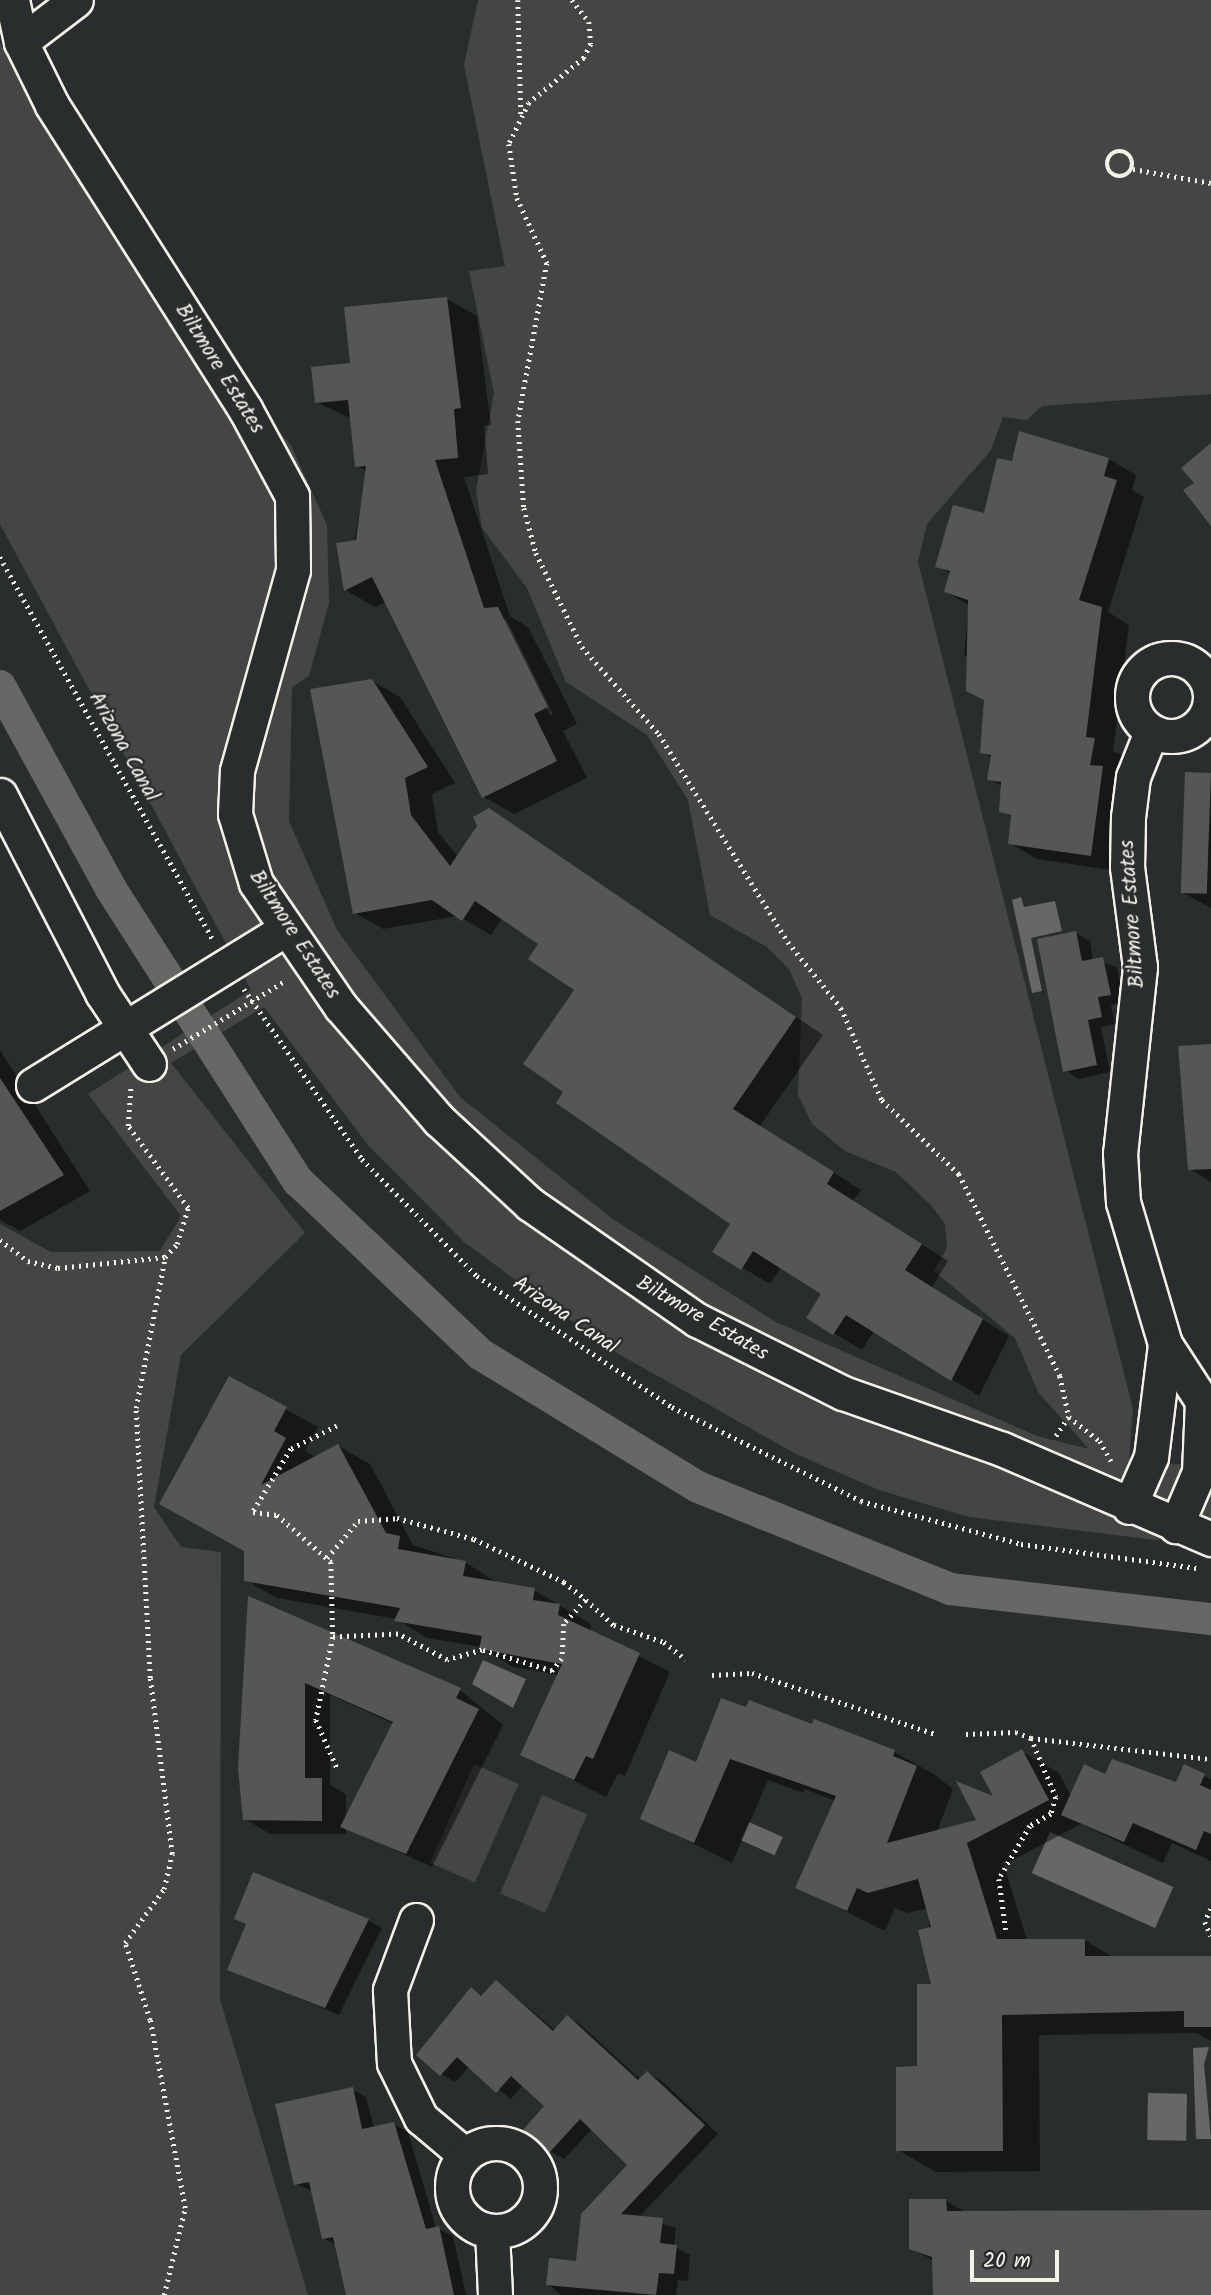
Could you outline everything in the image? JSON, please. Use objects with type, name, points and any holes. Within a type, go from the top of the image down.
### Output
[{"type":"street","name":"Biltmore Estates","points":[[12,0],[21,43],[52,105],[245,409],[292,496],[293,570],[235,793],[248,864],[286,929],[341,1007],[439,1120],[530,1204],[617,1268],[793,1371],[1002,1449],[1176,1526],[1206,1554]]},
{"type":"street","points":[[21,43],[76,0]]},
{"type":"street","name":"Biltmore Estates","points":[[1151,732],[1133,777],[1128,817],[1127,867],[1140,967],[1120,1153],[1123,1202],[1164,1344],[1202,1401],[1199,1472],[1176,1526]]},
{"type":"street","points":[[0,795],[156,1060]]},
{"type":"street","points":[[33,1085],[286,929]]},
{"type":"street","name":"Biltmore Estates","points":[[1129,1507],[1151,1457],[1164,1344]]},
{"type":"street","points":[[416,1920],[390,1990],[394,2063],[421,2118],[465,2155]]},
{"type":"street","points":[[491,2143],[520,2149],[538,2172],[541,2187],[531,2214],[507,2230],[492,2231],[457,2208],[452,2180],[465,2155],[491,2143]]},
{"type":"street","points":[[492,2231],[495,2295]]},
{"type":"path","points":[[518,0],[521,115],[509,144],[514,186],[547,263],[518,421],[519,463],[528,528],[547,581],[595,665],[659,734],[788,942],[841,1007],[882,1100],[959,1174],[1060,1376],[1069,1417],[1100,1441],[1119,1475]]},
{"type":"path","points":[[521,115],[584,58],[593,32],[572,0]]},
{"type":"path","points":[[1132,169],[1125,151],[1107,160],[1115,177],[1132,169],[1211,183]]},
{"type":"path","name":"Arizona Canal","points":[[0,557],[223,968],[251,999],[362,1159],[477,1276],[672,1408],[861,1501],[987,1535],[1206,1554]]},
{"type":"path","points":[[164,2295],[186,2208],[150,2020],[125,1942],[164,1889],[172,1854],[150,1678],[136,1408],[166,1257],[182,1235],[188,1208],[136,1140],[125,1110],[135,1078],[156,1060],[251,999]]},
{"type":"path","points":[[0,1240],[28,1261],[58,1268],[166,1257]]},
{"type":"path","points":[[1047,1450],[1069,1417]]},
{"type":"path","points":[[337,1426],[291,1449],[253,1512],[277,1514],[327,1558],[335,1582],[333,1637],[316,1720],[338,1770]]},
{"type":"path","points":[[327,1558],[358,1521],[397,1518],[474,1539],[564,1582],[614,1625],[664,1642],[686,1660]]},
{"type":"path","points":[[333,1637],[398,1634],[447,1660],[482,1650],[552,1671],[562,1658],[564,1624],[586,1601]]},
{"type":"path","points":[[712,1675],[752,1673],[935,1734]]},
{"type":"path","points":[[966,1734],[1016,1732],[1031,1738],[1211,1759]]},
{"type":"path","points":[[1006,1930],[999,1879],[1030,1826],[1051,1814],[1056,1797],[1031,1738]]},
{"type":"path","points":[[1211,1909],[1205,1922],[1211,1936]]},
{"type":"shaded area","points":[[478,0],[1211,0],[1211,394],[1042,406],[1027,420],[1003,417],[991,450],[927,524],[918,562],[1133,1409],[1129,1460],[1211,1467],[1211,1538],[1156,1540],[969,1517],[879,1490],[796,1454],[610,1349],[464,1242],[368,1145],[264,1007],[171,1063],[305,1233],[181,1355],[154,1507],[181,1547],[221,1552],[220,1999],[308,2295],[0,2295],[0,1224],[51,1252],[160,1251],[181,1216],[88,1094],[251,990],[0,524],[0,43],[154,296],[291,445],[327,525],[329,603],[309,676],[292,687],[289,821],[337,930],[460,1097],[614,1220],[776,1322],[1037,1436],[1089,1449],[1038,1392],[1015,1338],[934,1271],[947,1248],[945,1224],[932,1206],[896,1172],[845,1151],[812,1124],[798,1095],[802,998],[789,969],[767,947],[710,915],[688,800],[647,735],[566,682],[527,588],[482,528],[476,490],[494,393],[469,271],[505,266],[464,65]]},
{"type":"shaded area","points":[[1021,897],[1024,907],[1055,901],[1062,931],[1031,938],[1042,991],[1032,993],[1012,900]]},
{"type":"shaded area","points":[[483,1660],[526,1679],[513,1708],[472,1684]]},
{"type":"shaded area","points":[[474,1764],[519,1784],[475,1883],[430,1863]]},
{"type":"shaded area","points":[[542,1795],[587,1814],[545,1913],[500,1893]]},
{"type":"shaded area","points":[[749,1822],[783,1837],[775,1855],[741,1840]]},
{"type":"shaded area","points":[[1050,1832],[1173,1887],[1155,1928],[1032,1873]]},
{"type":"shaded area","points":[[1209,2047],[1204,2064],[1211,2139],[1196,2139],[1193,2048]]},
{"type":"shaded area","points":[[1148,2093],[1187,2094],[1186,2141],[1147,2140]]},
{"type":"building","points":[[447,297],[461,408],[454,409],[458,458],[435,460],[484,608],[498,607],[548,707],[534,714],[557,761],[482,798],[372,577],[344,591],[336,543],[356,540],[366,466],[355,467],[348,400],[315,403],[311,367],[350,363],[344,307]]},
{"type":"building","points":[[1019,431],[1109,458],[1104,476],[1117,480],[1079,600],[1102,607],[1086,737],[1095,738],[1090,765],[1103,766],[1091,856],[1008,844],[1011,815],[999,812],[1001,782],[987,780],[991,755],[980,753],[984,700],[966,691],[968,600],[944,592],[950,571],[935,567],[953,505],[984,513],[997,458],[1012,461]]},
{"type":"building","points":[[1211,443],[1211,526],[1183,490],[1194,483],[1181,468]]},
{"type":"building","points":[[372,679],[428,767],[405,778],[411,815],[450,866],[477,826],[473,817],[489,808],[796,1017],[733,1109],[834,1172],[827,1184],[922,1244],[905,1270],[983,1319],[951,1381],[846,1315],[833,1335],[806,1318],[821,1294],[753,1251],[741,1270],[712,1252],[730,1224],[556,1103],[563,1092],[523,1064],[574,990],[528,959],[538,944],[475,901],[462,921],[432,900],[353,914],[310,689]]},
{"type":"building","points":[[1185,772],[1211,773],[1207,894],[1181,893]]},
{"type":"building","points":[[1076,931],[1082,961],[1103,957],[1111,995],[1098,997],[1102,1017],[1088,1020],[1097,1065],[1063,1072],[1037,939]]},
{"type":"building","points":[[1211,1044],[1211,1169],[1188,1170],[1178,1046]]},
{"type":"building","points":[[0,1078],[64,1175],[0,1211]]},
{"type":"building","points":[[229,1376],[287,1407],[274,1431],[286,1438],[261,1485],[338,1444],[386,1533],[400,1536],[398,1549],[466,1561],[463,1576],[535,1588],[533,1600],[560,1604],[558,1615],[640,1653],[593,1759],[586,1756],[574,1780],[520,1755],[562,1664],[479,1649],[482,1636],[394,1621],[400,1608],[244,1581],[244,1551],[159,1504]]},
{"type":"building","points":[[248,1596],[461,1688],[456,1698],[479,1709],[406,1854],[340,1827],[393,1722],[305,1683],[305,1778],[322,1778],[322,1821],[243,1820],[238,1768]]},
{"type":"building","points":[[721,1698],[746,1707],[749,1700],[812,1724],[814,1719],[895,1750],[893,1756],[917,1766],[887,1843],[976,1820],[956,1781],[993,1796],[980,1772],[1022,1749],[1049,1800],[967,1843],[997,1939],[1085,1939],[1085,1956],[1211,1956],[1211,2027],[1184,2027],[1184,2011],[1002,2015],[1003,2151],[896,2151],[896,2067],[917,2066],[917,1984],[931,1984],[918,1930],[931,1927],[918,1879],[868,1893],[857,1888],[847,1911],[795,1888],[836,1796],[730,1759],[694,1843],[640,1819],[669,1750],[696,1762]]},
{"type":"building","points":[[1112,1759],[1176,1782],[1184,1764],[1205,1774],[1200,1785],[1211,1790],[1211,1834],[1204,1831],[1196,1850],[1133,1823],[1124,1842],[1061,1815],[1084,1764],[1105,1774]]},
{"type":"building","points":[[253,1872],[369,1919],[325,2008],[227,1970],[246,1924],[234,1919]]},
{"type":"building","points":[[496,1980],[553,2031],[567,2015],[638,2080],[647,2071],[705,2125],[621,2214],[663,2218],[660,2243],[677,2245],[674,2274],[659,2273],[656,2295],[546,2285],[549,2258],[576,2261],[581,2214],[627,2165],[580,2119],[549,2153],[523,2130],[544,2106],[511,2076],[496,2093],[457,2057],[440,2076],[416,2055],[471,1987],[481,1996]]},
{"type":"building","points":[[353,2087],[362,2129],[394,2122],[426,2229],[439,2226],[454,2295],[346,2295],[333,2237],[322,2239],[309,2182],[294,2185],[275,2104]]},
{"type":"building","points":[[909,2199],[946,2199],[947,2211],[1211,2210],[1211,2295],[933,2295],[932,2257],[909,2249]]},
{"type":"waterway","points":[[0,686],[111,889],[298,1181],[480,1354],[698,1487],[950,1589],[1211,1619]]}]
